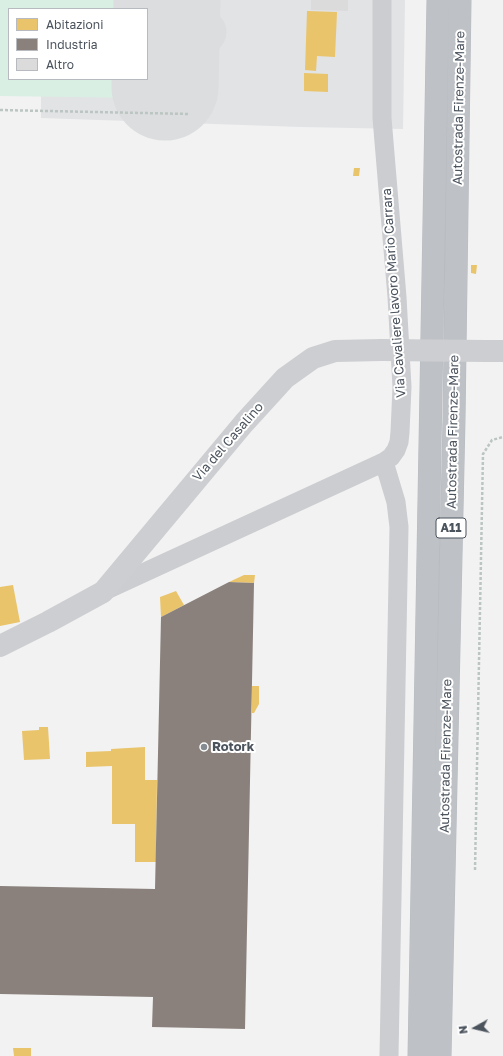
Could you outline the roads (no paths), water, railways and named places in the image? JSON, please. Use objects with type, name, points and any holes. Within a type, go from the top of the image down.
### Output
[{"type":"highway","name":"Autostrada Firenze-Mare","points":[[419,1056],[438,0]]},
{"type":"highway","name":"Autostrada Firenze-Mare","points":[[440,1056],[454,419],[460,0]]},
{"type":"street","name":"Via Cavaliere lavoro Mario Carrara","points":[[102,592],[384,462],[391,457],[396,450],[400,432],[402,387],[397,297],[382,118],[382,0]]},
{"type":"street","name":"Via del Casalino","points":[[0,646],[48,622],[102,592],[244,423],[285,378],[313,358],[335,351],[495,351]]},
{"type":"street","points":[[384,462],[396,502],[398,527],[389,1056]]},
{"type":"place","name":"Rotork","points":[[204,747]]}]
